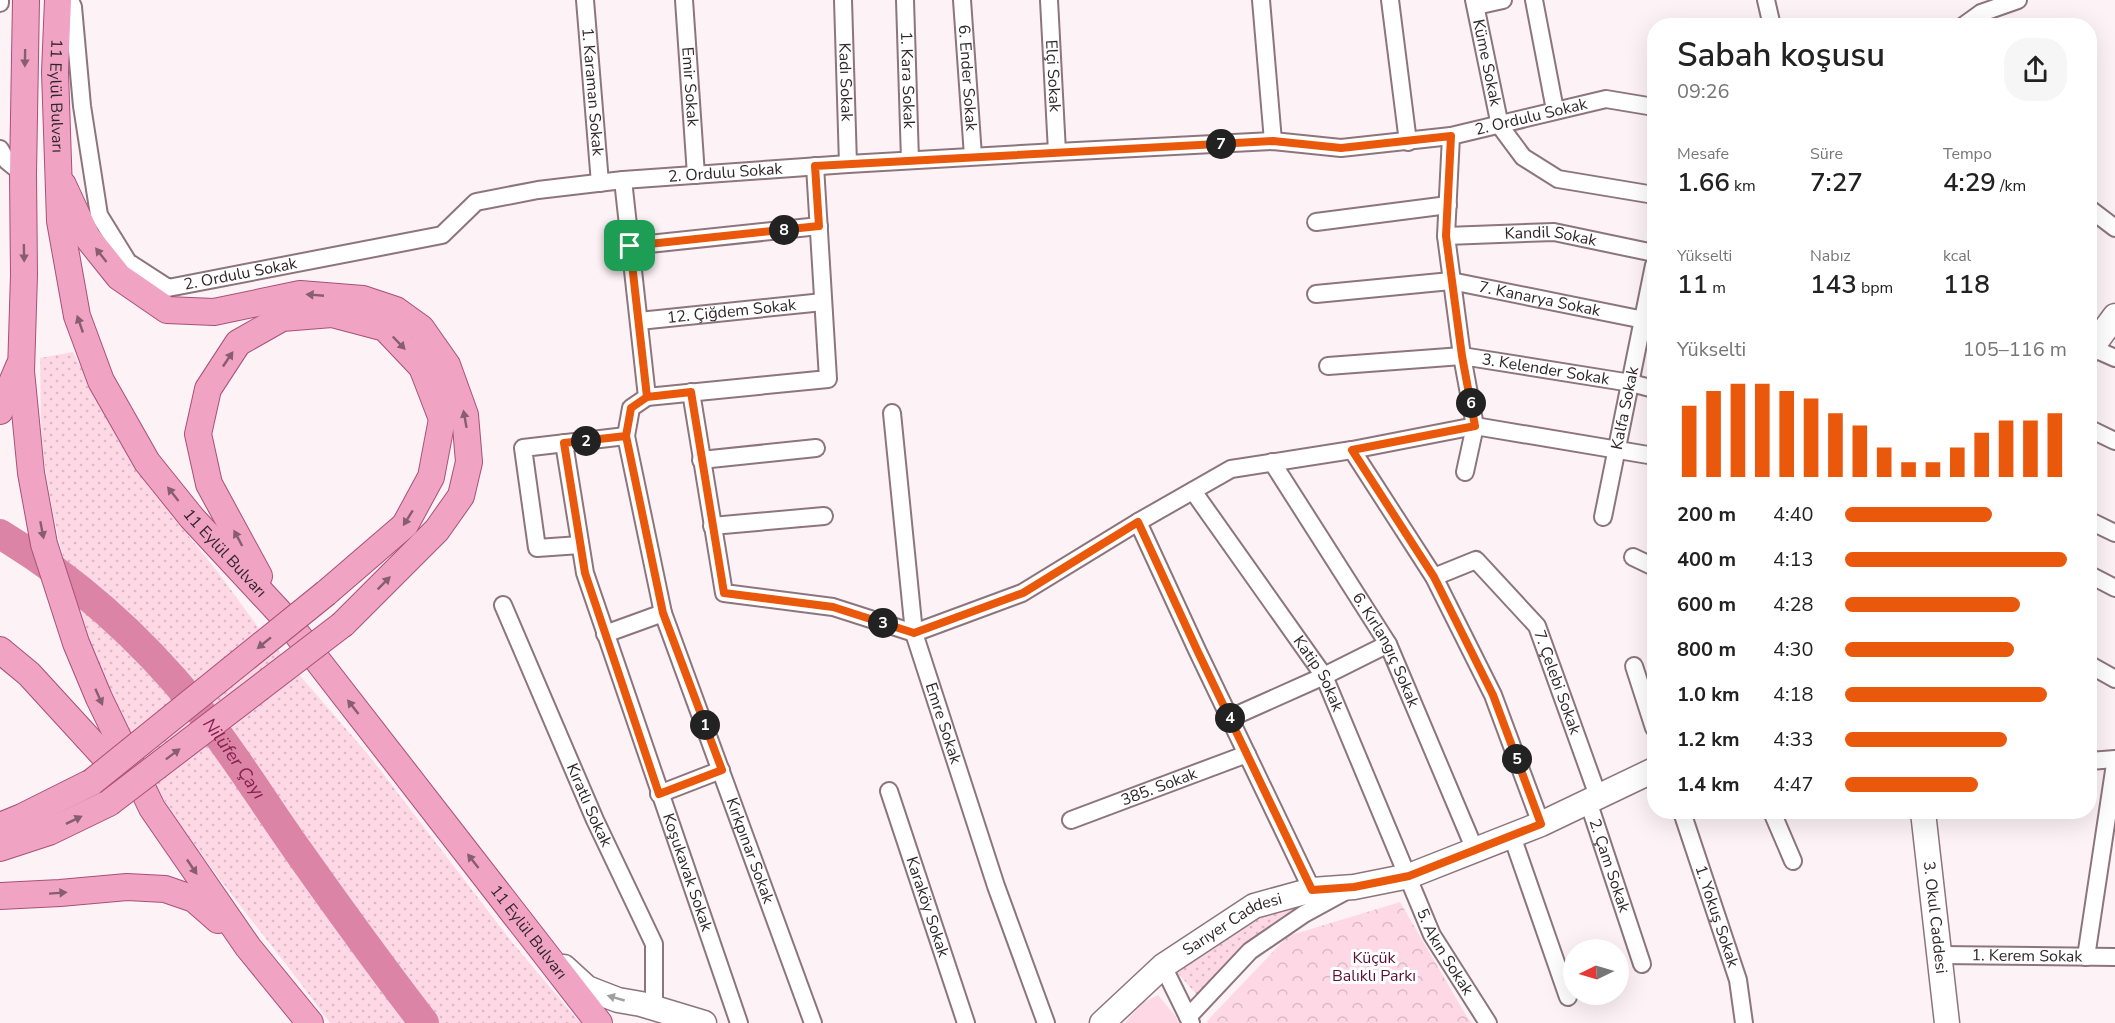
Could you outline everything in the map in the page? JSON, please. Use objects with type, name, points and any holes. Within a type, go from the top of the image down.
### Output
[{"type":"main road","name":"11 Eylül Bulvarı","points":[[26,0],[24,274],[21,360],[31,473],[44,544],[76,643],[99,698],[152,808],[248,947],[310,1023]]},
{"type":"main road","name":"11 Eylül Bulvarı","points":[[58,0],[55,72],[60,221],[77,316],[101,381],[147,462],[192,518],[276,608],[599,1023]]},
{"type":"main road","points":[[0,849],[49,832],[109,803],[343,624],[437,530],[461,496],[470,462],[465,415],[447,365],[421,328],[396,310],[363,299],[300,294],[214,312],[167,310],[119,277],[87,237],[58,174]]},
{"type":"main road","points":[[0,826],[92,782],[326,593],[405,525],[431,477],[442,420],[422,367],[385,328],[332,314],[282,318],[238,344],[208,389],[198,434],[209,484],[276,608]]},
{"type":"main road","points":[[0,411],[21,360]]},
{"type":"main road","points":[[0,650],[29,674],[152,808]]},
{"type":"main road","points":[[0,896],[127,887],[165,889],[194,899],[248,947]]},
{"type":"street","name":"2. Ordulu Sokak","points":[[70,0],[73,7],[82,106],[99,215],[128,262],[168,288],[442,235],[476,202],[538,190],[623,180],[973,156],[1273,141],[1341,148],[1451,136],[1606,99],[1647,106]]},
{"type":"street","name":"1. Karaman Sokak","points":[[585,0],[600,183]]},
{"type":"street","name":"Emir Sokak","points":[[684,0],[696,175]]},
{"type":"street","name":"Kadı Sokak","points":[[843,0],[848,164]]},
{"type":"street","name":"1. Kara Sokak","points":[[905,0],[910,160]]},
{"type":"street","name":"6. Ender Sokak","points":[[962,0],[973,156]]},
{"type":"street","name":"Elçi Sokak","points":[[1049,0],[1057,152]]},
{"type":"street","points":[[1260,0],[1273,141]]},
{"type":"street","points":[[1390,0],[1408,141]]},
{"type":"street","points":[[1475,3],[1503,0]]},
{"type":"street","points":[[1534,0],[1555,110]]},
{"type":"street","points":[[1766,0],[1770,18]]},
{"type":"street","points":[[1974,18],[1981,13],[2018,0]]},
{"type":"street","name":"Küme Sokak","points":[[1475,3],[1500,126]]},
{"type":"street","points":[[1500,126],[1523,157],[1558,179],[1647,194]]},
{"type":"street","points":[[1451,136],[1446,236],[1462,356],[1475,426],[1465,472]]},
{"type":"street","points":[[0,149],[7,161],[23,174]]},
{"type":"street","points":[[623,180],[647,397],[828,379],[815,166]]},
{"type":"street","points":[[1316,222],[1448,205]]},
{"type":"street","points":[[2097,214],[2115,228]]},
{"type":"street","points":[[630,246],[819,226]]},
{"type":"street","name":"Kandil Sokak","points":[[1446,236],[1554,232],[1647,252]]},
{"type":"street","name":"7. Kanarya Sokak","points":[[1316,294],[1451,281],[1647,321]]},
{"type":"street","name":"12. Çiğdem Sokak","points":[[639,321],[823,302]]},
{"type":"street","points":[[2097,339],[2115,316]]},
{"type":"street","name":"Kalfa Sokak","points":[[1603,516],[1631,383],[1647,328]]},
{"type":"street","points":[[2097,351],[2115,358]]},
{"type":"street","name":"3. Kelender Sokak","points":[[1328,366],[1462,356],[1647,387]]},
{"type":"street","points":[[691,392],[724,593],[833,607],[914,633],[1023,593],[1138,522],[1231,469],[1352,450],[1475,426],[1647,454]]},
{"type":"street","name":"Kırkpınar Sokak","points":[[647,397],[631,408],[626,436],[663,613],[813,1023]]},
{"type":"street","name":"Emre Sokak","points":[[892,413],[914,633],[996,886],[1046,1023]]},
{"type":"street","points":[[2097,432],[2115,441]]},
{"type":"street","points":[[580,545],[537,548],[523,448],[626,436]]},
{"type":"street","name":"Koşukavak Sokak","points":[[564,443],[585,573],[739,1023]]},
{"type":"street","points":[[701,460],[816,448]]},
{"type":"street","points":[[1352,450],[1434,577],[1493,695],[1541,824]]},
{"type":"street","name":"6. Kırlangıç Sokak","points":[[1272,462],[1388,644],[1475,850]]},
{"type":"street","name":"Katip Sokak","points":[[1193,491],[1324,676],[1409,876]]},
{"type":"street","points":[[712,526],[824,516]]},
{"type":"street","points":[[1138,522],[1312,890]]},
{"type":"street","points":[[2097,524],[2115,533]]},
{"type":"street","points":[[1633,557],[1647,564]]},
{"type":"street","name":"7. Çelebi Sokak","points":[[1434,577],[1476,560],[1537,626],[1593,799]]},
{"type":"street","points":[[2097,579],[2115,588]]},
{"type":"street","name":"Kıratlı Sokak","points":[[503,605],[595,820],[654,944],[661,1015]]},
{"type":"street","points":[[605,634],[663,613]]},
{"type":"street","points":[[1230,718],[1324,676],[1388,644]]},
{"type":"street","points":[[1634,666],[1647,706]]},
{"type":"street","points":[[2097,669],[2115,680]]},
{"type":"street","name":"385. Sokak","points":[[1071,820],[1247,754]]},
{"type":"street","points":[[2097,760],[2115,759]]},
{"type":"street","points":[[2086,957],[2115,764]]},
{"type":"street","points":[[659,794],[722,770]]},
{"type":"street","name":"Sarıyer Caddesi","points":[[1102,1023],[1163,966],[1254,906],[1312,890],[1354,887],[1409,876],[1541,824],[1647,773]]},
{"type":"street","name":"Karaköy Sokak","points":[[889,791],[966,1023]]},
{"type":"street","name":"2. Çam Sokak","points":[[1593,799],[1642,963]]},
{"type":"street","name":"1. Yokuş Sokak","points":[[1684,819],[1738,980],[1744,1023]]},
{"type":"street","points":[[1775,819],[1793,861]]},
{"type":"street","name":"3. Okul Caddesi","points":[[1924,819],[1947,1023]]},
{"type":"street","points":[[1512,836],[1563,983]]},
{"type":"street","name":"5. Akın Sokak","points":[[1409,876],[1432,935],[1488,1023]]},
{"type":"street","points":[[1163,966],[1190,1020],[1250,951],[1304,914],[1354,887]]},
{"type":"street","points":[[536,942],[587,988],[661,1015],[699,1021]]},
{"type":"street","name":"1. Kerem Sokak","points":[[1939,955],[2115,957]]},
{"type":"green space","points":[[73,352],[123,448],[157,497],[217,571],[258,627],[371,758],[511,941],[580,1023],[330,1023],[228,890],[170,809],[141,758],[102,672],[64,562],[48,486],[43,448],[40,358]]},
{"type":"green space","points":[[1302,901],[1306,905],[1249,944],[1197,995],[1176,971],[1247,923]]},
{"type":"green space","name":"Küçük Balıklı Parkı","points":[[1400,902],[1472,1023],[1208,1023],[1207,1021],[1288,936]]},
{"type":"green space","points":[[1158,995],[1179,1023],[1125,1023],[1142,1003]]},
{"type":"waterway","name":"Nilüfer Çayı","points":[[0,534],[55,570],[106,611],[175,681],[223,741],[285,833],[424,1023]]},
{"type":"route","points":[[630,246],[647,397],[631,408],[626,436],[663,613],[722,770],[659,794],[585,573],[564,443],[626,436],[631,408],[647,397],[691,392],[724,593],[833,607],[914,633],[1023,593],[1138,522],[1312,890],[1354,887],[1409,876],[1541,824],[1493,695],[1434,577],[1352,450],[1475,426],[1462,356],[1446,236],[1451,136],[1341,148],[1273,141],[815,166],[819,226],[630,246]]}]
